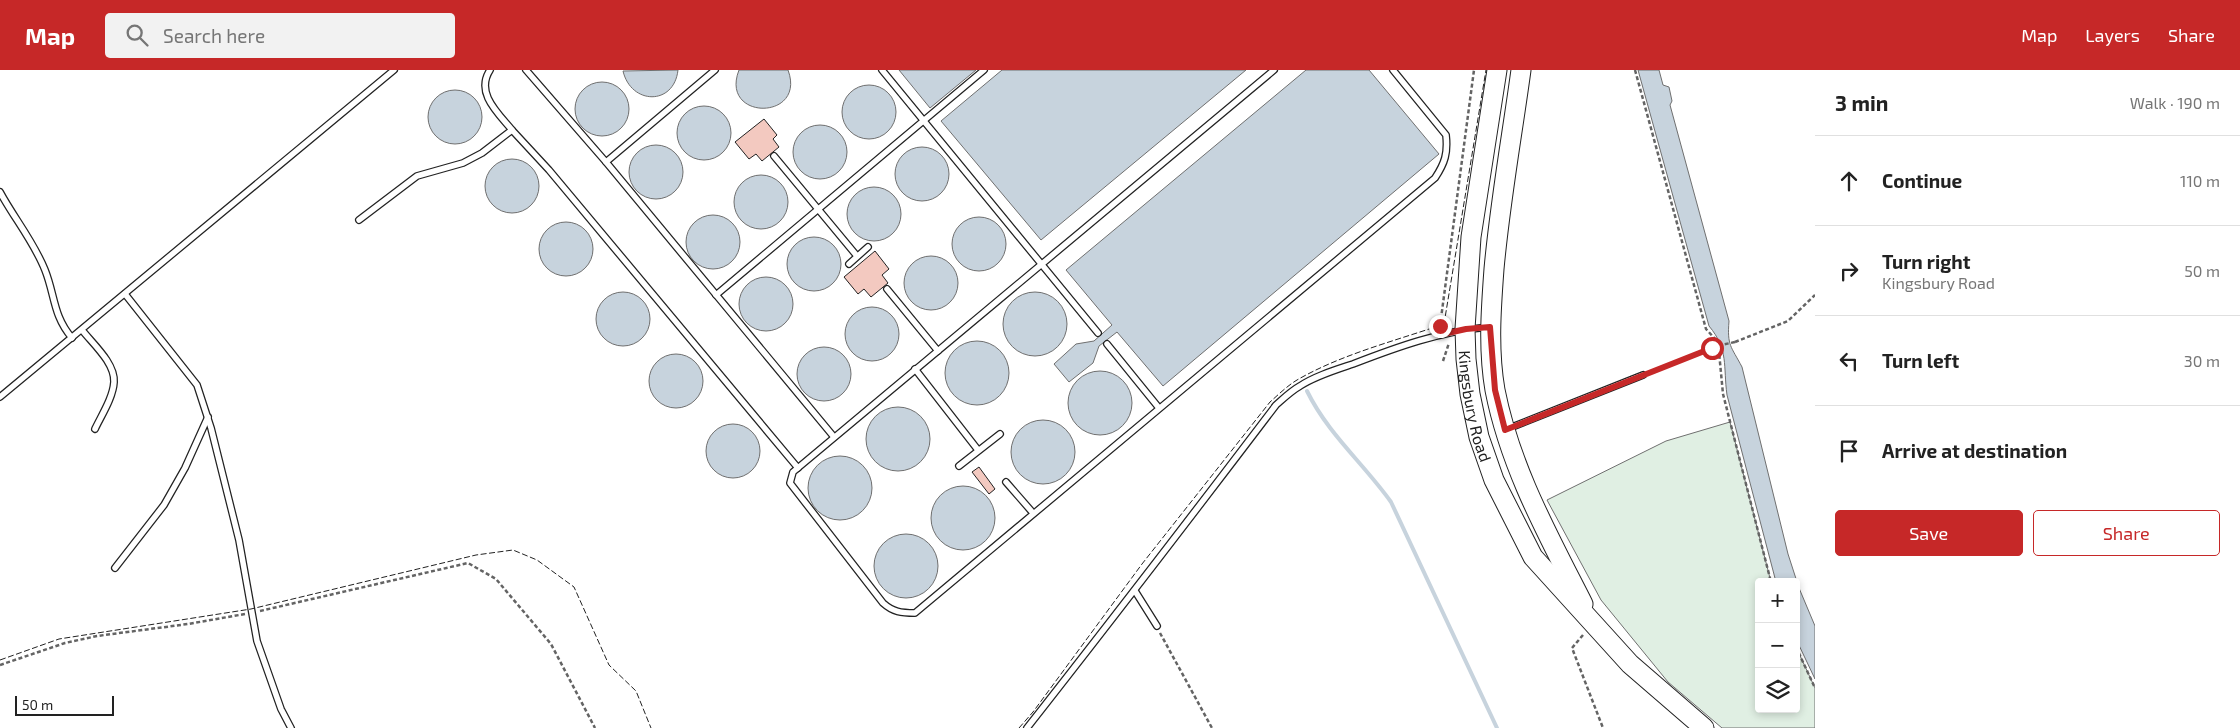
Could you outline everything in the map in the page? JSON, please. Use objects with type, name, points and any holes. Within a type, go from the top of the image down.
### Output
[{"type":"main road","name":"Kingsbury Road","points":[[1497,70],[1471,236],[1459,330],[1466,359],[1470,394],[1479,437],[1494,480],[1533,557],[1553,582],[1591,620],[1630,664],[1704,728]]},
{"type":"main road","name":"Kingsbury Road","points":[[1521,70],[1498,223],[1490,327],[1495,390],[1513,459],[1542,524],[1591,620]]},
{"type":"lane","points":[[0,397],[394,70]]},
{"type":"lane","points":[[490,70],[486,77],[486,97],[798,468]]},
{"type":"lane","points":[[526,70],[606,162],[834,438]]},
{"type":"lane","points":[[606,162],[715,70]]},
{"type":"lane","points":[[882,70],[1098,333]]},
{"type":"lane","points":[[716,295],[984,70]]},
{"type":"lane","points":[[1274,70],[792,472],[790,482],[883,604],[892,611],[915,613],[1435,178],[1444,164],[1448,148],[1446,135],[1393,70]]},
{"type":"lane","points":[[359,220],[417,176],[463,163],[482,153],[512,130]]},
{"type":"lane","points":[[774,156],[857,256]]},
{"type":"lane","points":[[0,192],[46,270],[61,325],[72,338]]},
{"type":"lane","points":[[849,264],[868,247]]},
{"type":"lane","points":[[887,290],[938,351]]},
{"type":"lane","points":[[125,294],[197,385],[208,417],[239,540],[257,641],[278,701],[291,728]]},
{"type":"lane","points":[[1027,728],[1135,591],[1276,406],[1286,396],[1300,385],[1402,346],[1459,330],[1490,327]]},
{"type":"lane","points":[[82,330],[111,368],[114,382],[95,430]]},
{"type":"lane","points":[[1106,344],[1159,408]]},
{"type":"lane","points":[[916,370],[978,450]]},
{"type":"lane","points":[[1505,430],[1643,375]]},
{"type":"lane","points":[[114,568],[164,505],[185,468],[208,417]]},
{"type":"lane","points":[[958,466],[1000,434]]},
{"type":"lane","points":[[1006,482],[1033,513]]},
{"type":"lane","points":[[1135,591],[1156,626]]},
{"type":"path","points":[[1439,335],[1474,70]]},
{"type":"path","points":[[1635,70],[1706,329],[1717,341],[1723,394],[1770,578]]},
{"type":"path","points":[[1643,375],[1788,321],[1815,296]]},
{"type":"path","points":[[1443,361],[1459,330]]},
{"type":"path","points":[[0,665],[65,643],[97,636],[188,624],[251,613],[468,563],[496,579],[551,644],[595,728]]},
{"type":"path","points":[[1591,620],[1580,641],[1572,648],[1604,728]]},
{"type":"path","points":[[1156,626],[1212,728]]},
{"type":"path","points":[[1800,656],[1815,688]]},
{"type":"green space","points":[[1730,422],[1770,578],[1755,578],[1755,713],[1800,713],[1800,656],[1815,688],[1815,728],[1722,728],[1668,682],[1601,600],[1547,500],[1666,441]]},
{"type":"shaded area","points":[[678,70],[675,82],[669,90],[661,95],[652,97],[634,90],[627,82],[623,71]]},
{"type":"shaded area","points":[[739,70],[788,70],[791,87],[786,99],[776,106],[763,108],[751,106],[741,99],[736,87]]},
{"type":"shaded area","points":[[899,70],[976,70],[930,108]]},
{"type":"shaded area","points":[[1002,70],[1246,70],[1041,240],[941,121]]},
{"type":"shaded area","points":[[1306,70],[1369,70],[1439,154],[1163,386],[1117,332],[1099,346],[1093,363],[1069,382],[1054,364],[1076,344],[1094,341],[1112,325],[1066,270]]},
{"type":"shaded area","points":[[1638,70],[1659,70],[1663,85],[1669,87],[1672,101],[1670,105],[1729,321],[1729,341],[1742,367],[1788,554],[1796,578],[1775,578],[1727,395],[1724,359],[1720,343],[1709,326]]},
{"type":"shaded area","points":[[597,82],[607,82],[617,86],[625,94],[629,109],[625,124],[617,132],[607,136],[597,136],[587,132],[579,124],[575,114],[575,104],[579,94],[587,86]]},
{"type":"shaded area","points":[[864,85],[874,85],[884,89],[892,97],[896,112],[892,127],[884,135],[874,139],[864,139],[854,135],[846,127],[842,117],[842,107],[846,97],[854,89]]},
{"type":"shaded area","points":[[450,90],[460,90],[470,94],[478,102],[482,117],[478,132],[470,140],[460,144],[450,144],[440,140],[432,132],[428,122],[428,112],[432,102],[440,94]]},
{"type":"shaded area","points":[[699,106],[709,106],[719,110],[727,118],[731,133],[727,148],[719,156],[709,160],[699,160],[689,156],[681,148],[677,138],[677,128],[681,118],[689,110]]},
{"type":"shaded area","points":[[815,125],[825,125],[835,129],[843,137],[847,152],[843,167],[835,175],[825,179],[815,179],[805,175],[797,167],[793,157],[793,147],[797,137],[805,129]]},
{"type":"shaded area","points":[[651,145],[661,145],[671,149],[679,157],[683,172],[679,187],[671,195],[661,199],[651,199],[641,195],[633,187],[629,177],[629,167],[633,157],[641,149]]},
{"type":"shaded area","points":[[917,147],[927,147],[937,151],[945,159],[949,174],[945,189],[937,197],[927,201],[917,201],[907,197],[899,189],[895,179],[895,169],[899,159],[907,151]]},
{"type":"shaded area","points":[[507,159],[517,159],[527,163],[535,171],[539,186],[535,201],[527,209],[517,213],[507,213],[497,209],[489,201],[485,191],[485,181],[489,171],[497,163]]},
{"type":"shaded area","points":[[756,175],[766,175],[776,179],[784,187],[788,202],[784,217],[776,225],[766,229],[756,229],[746,225],[738,217],[734,207],[734,197],[738,187],[746,179]]},
{"type":"shaded area","points":[[869,187],[879,187],[889,191],[897,199],[901,214],[897,229],[889,237],[879,241],[869,241],[859,237],[851,229],[847,219],[847,209],[851,199],[859,191]]},
{"type":"shaded area","points":[[708,215],[718,215],[728,219],[736,227],[740,242],[736,257],[728,265],[718,269],[708,269],[698,265],[690,257],[686,247],[686,237],[690,227],[698,219]]},
{"type":"shaded area","points":[[974,217],[984,217],[994,221],[1002,229],[1006,244],[1002,259],[994,267],[984,271],[974,271],[964,267],[956,259],[952,249],[952,239],[956,229],[964,221]]},
{"type":"shaded area","points":[[561,222],[571,222],[581,226],[589,234],[593,249],[589,264],[581,272],[571,276],[561,276],[551,272],[543,264],[539,254],[539,244],[543,234],[551,226]]},
{"type":"shaded area","points":[[809,237],[819,237],[829,241],[837,249],[841,264],[837,279],[829,287],[819,291],[809,291],[799,287],[791,279],[787,269],[787,259],[791,249],[799,241]]},
{"type":"shaded area","points":[[926,256],[936,256],[946,260],[954,268],[958,283],[954,298],[946,306],[936,310],[926,310],[916,306],[908,298],[904,288],[904,278],[908,268],[916,260]]},
{"type":"shaded area","points":[[761,277],[771,277],[781,281],[789,289],[793,304],[789,319],[781,327],[771,331],[761,331],[751,327],[743,319],[739,309],[739,299],[743,289],[751,281]]},
{"type":"shaded area","points":[[618,292],[628,292],[638,296],[646,304],[650,319],[646,334],[638,342],[628,346],[618,346],[608,342],[600,334],[596,324],[596,314],[600,304],[608,296]]},
{"type":"shaded area","points":[[1035,292],[1053,298],[1061,306],[1067,324],[1061,342],[1053,350],[1035,356],[1017,350],[1009,342],[1003,324],[1009,306],[1017,298]]},
{"type":"shaded area","points":[[867,307],[877,307],[887,311],[895,319],[899,334],[895,349],[887,357],[877,361],[867,361],[857,357],[849,349],[845,339],[845,329],[849,319],[857,311]]},
{"type":"shaded area","points":[[977,341],[995,347],[1003,355],[1009,373],[1003,391],[995,399],[977,405],[959,399],[951,391],[945,373],[951,355],[959,347]]},
{"type":"shaded area","points":[[819,347],[829,347],[839,351],[847,359],[851,374],[847,389],[839,397],[829,401],[819,401],[809,397],[801,389],[797,379],[797,369],[801,359],[809,351]]},
{"type":"shaded area","points":[[671,354],[681,354],[691,358],[699,366],[703,381],[699,396],[691,404],[681,408],[671,408],[661,404],[653,396],[649,386],[649,376],[653,366],[661,358]]},
{"type":"shaded area","points":[[1100,371],[1118,377],[1126,385],[1132,403],[1126,421],[1118,429],[1100,435],[1082,429],[1074,421],[1068,403],[1074,385],[1082,377]]},
{"type":"shaded area","points":[[898,407],[916,413],[924,421],[930,439],[924,457],[916,465],[898,471],[880,465],[872,457],[866,439],[872,421],[880,413]]},
{"type":"shaded area","points":[[1043,420],[1061,426],[1069,434],[1075,452],[1069,470],[1061,478],[1043,484],[1025,478],[1017,470],[1011,452],[1017,434],[1025,426]]},
{"type":"shaded area","points":[[728,424],[738,424],[748,428],[756,436],[760,451],[756,466],[748,474],[738,478],[728,478],[718,474],[710,466],[706,456],[706,446],[710,436],[718,428]]},
{"type":"shaded area","points":[[840,456],[858,462],[866,470],[872,488],[866,506],[858,514],[840,520],[822,514],[814,506],[808,488],[814,470],[822,462]]},
{"type":"shaded area","points":[[963,486],[981,492],[989,500],[995,518],[989,536],[981,544],[963,550],[945,544],[937,536],[931,518],[937,500],[945,492]]},
{"type":"shaded area","points":[[906,534],[924,540],[932,548],[938,566],[932,584],[924,592],[906,598],[888,592],[880,584],[874,566],[880,548],[888,540]]},
{"type":"shaded area","points":[[1800,590],[1815,626],[1815,679],[1800,647]]},
{"type":"building","points":[[764,119],[777,135],[773,139],[779,147],[762,161],[756,154],[749,159],[735,142]]},
{"type":"building","points":[[875,251],[889,269],[882,275],[888,283],[871,297],[864,289],[858,294],[844,277]]},
{"type":"building","points":[[979,467],[995,489],[989,494],[972,472]]},
{"type":"waterway","points":[[1307,391],[1325,421],[1391,502],[1497,728]]},
{"type":"fence","points":[[1019,728],[1033,712],[1142,564],[1270,402],[1297,380],[1314,371],[1369,349],[1444,324],[1486,70]]},
{"type":"fence","points":[[0,660],[59,639],[251,609],[476,555],[513,550],[537,560],[574,587],[609,665],[636,691],[651,728]]},
{"type":"route","points":[[1440,326],[1439,335],[1466,329],[1490,327],[1495,390],[1505,430],[1712,348]]}]
